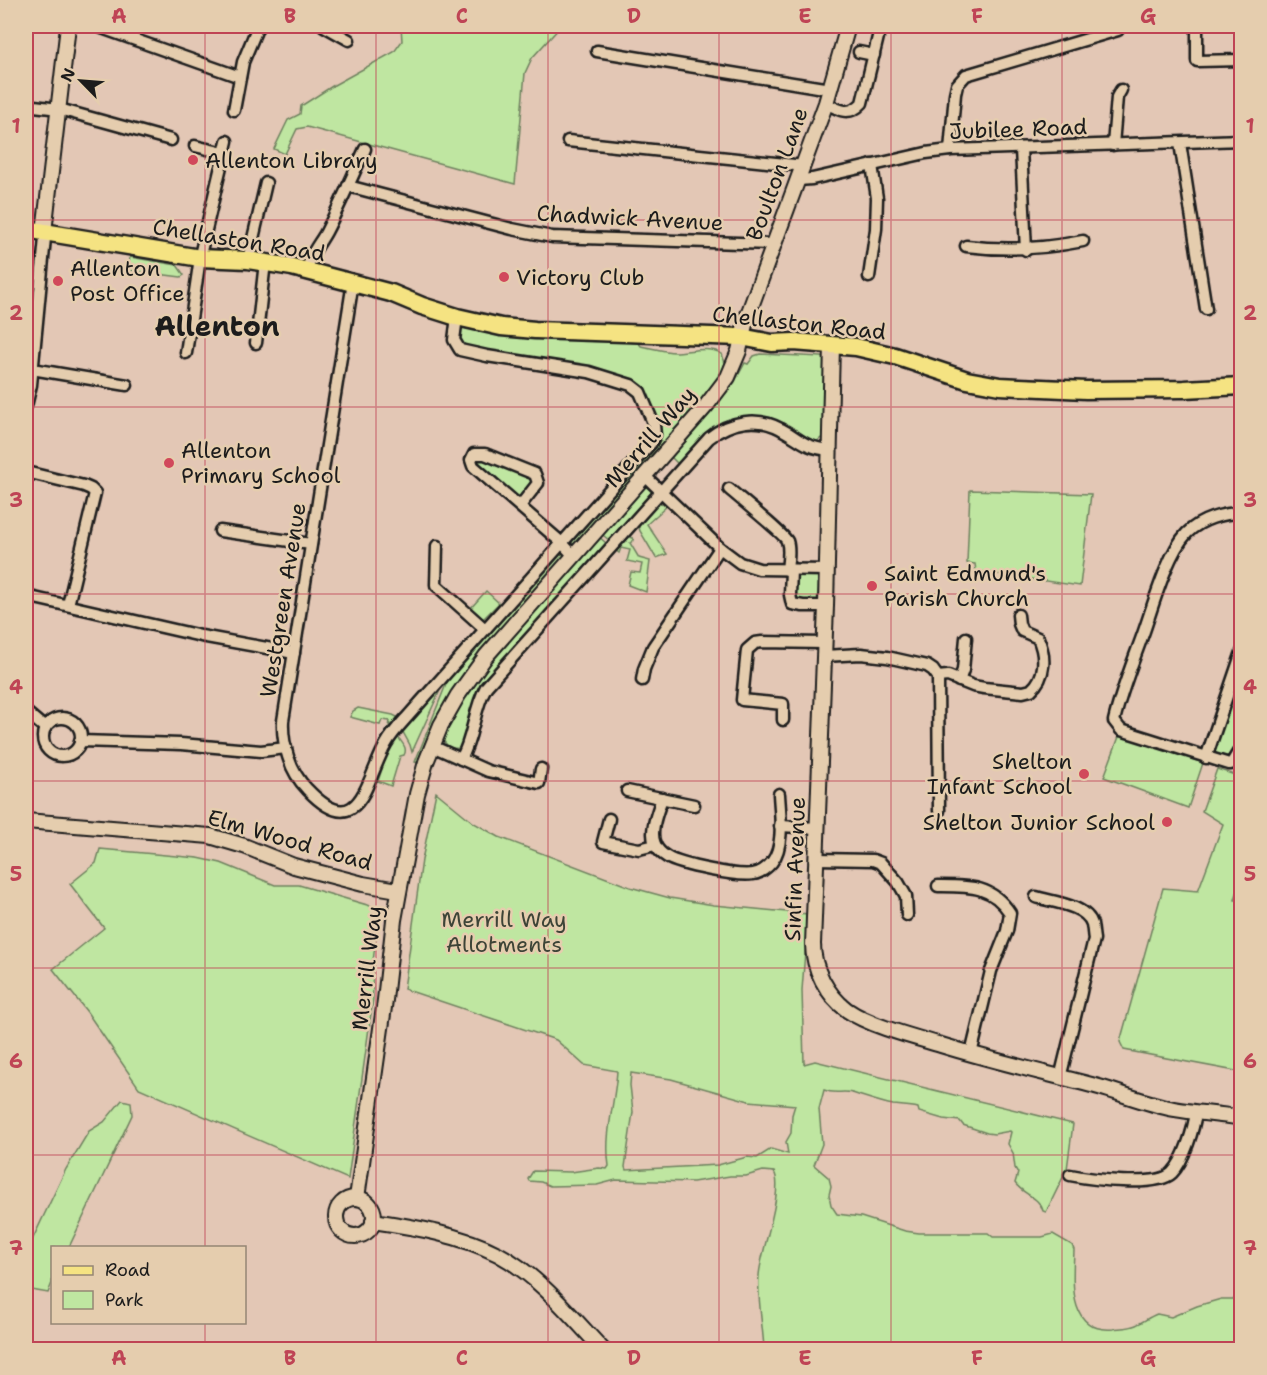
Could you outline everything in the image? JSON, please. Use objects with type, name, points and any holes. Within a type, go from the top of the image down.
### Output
[{"type":"main road","name":"Chellaston Road","points":[[26,229],[200,258],[256,261],[308,271],[408,298],[422,306],[457,317],[501,327],[741,337],[772,343],[794,342],[856,347],[890,354],[967,380],[1000,386],[1086,390],[1242,386]]},
{"type":"street","points":[[26,406],[31,385],[29,368],[68,26]]},
{"type":"street","points":[[96,26],[240,77]]},
{"type":"street","points":[[234,110],[243,62],[258,26]]},
{"type":"street","points":[[324,26],[349,40]]},
{"type":"street","name":"Boulton Lane","points":[[741,337],[826,103],[848,26]]},
{"type":"street","points":[[1197,26],[1197,61],[1242,60]]},
{"type":"street","points":[[950,150],[955,94],[957,85],[966,75],[1118,30]]},
{"type":"street","points":[[826,103],[846,112],[860,106],[864,100],[878,37]]},
{"type":"street","points":[[597,51],[830,89]]},
{"type":"street","points":[[859,52],[874,55]]},
{"type":"street","points":[[1113,145],[1117,97],[1121,90]]},
{"type":"street","points":[[26,105],[58,109],[171,140]]},
{"type":"street","name":"Jubilee Road","points":[[798,180],[950,150],[1242,140]]},
{"type":"street","points":[[186,353],[200,258],[227,141]]},
{"type":"street","points":[[568,141],[804,166]]},
{"type":"street","points":[[1180,142],[1206,309]]},
{"type":"street","points":[[195,146],[224,153]]},
{"type":"street","points":[[308,271],[308,264],[313,253],[326,233],[364,149]]},
{"type":"street","points":[[1021,149],[1026,250]]},
{"type":"street","points":[[869,277],[877,218],[877,198],[872,165]]},
{"type":"street","points":[[256,342],[256,261],[266,183]]},
{"type":"street","name":"Chadwick Avenue","points":[[348,186],[544,236],[578,239],[773,244]]},
{"type":"street","points":[[966,246],[998,250],[1026,250],[1083,242]]},
{"type":"street","name":"Westgreen Avenue","points":[[353,282],[283,721],[286,748],[299,780],[320,801],[337,809],[358,803]]},
{"type":"street","name":"Merrill Way","points":[[358,803],[363,797],[390,737],[651,443],[656,432],[640,392],[621,381],[589,372],[460,350],[454,340],[457,317]]},
{"type":"street","name":"Merrill Way","points":[[357,1197],[398,890],[417,794],[432,746],[450,709],[472,674],[720,389],[739,351],[741,337]]},
{"type":"street","name":"Sinfin Avenue","points":[[832,345],[826,606],[813,956],[820,977],[833,996],[848,1011],[862,1018],[971,1054],[1158,1105],[1242,1118]]},
{"type":"street","points":[[29,368],[127,385]]},
{"type":"street","points":[[661,490],[709,438],[724,428],[737,424],[767,423],[784,430],[807,446],[829,450]]},
{"type":"street","points":[[520,506],[537,485],[535,474],[485,454],[474,454],[471,460],[473,466],[574,556]]},
{"type":"street","points":[[26,472],[84,486],[94,491],[95,498],[68,605]]},
{"type":"street","points":[[645,476],[729,556],[748,566],[789,570],[826,570]]},
{"type":"street","name":"Merrill Way","points":[[460,759],[468,744],[480,698],[486,687],[661,490]]},
{"type":"street","points":[[728,491],[787,539],[789,595],[792,604],[826,606]]},
{"type":"street","points":[[1242,513],[1214,517],[1191,529],[1181,541],[1163,579],[1114,721],[1121,730],[1231,764],[1242,746]]},
{"type":"street","points":[[220,531],[311,544]]},
{"type":"street","points":[[437,546],[436,585],[485,630]]},
{"type":"street","points":[[642,680],[653,647],[720,548]]},
{"type":"street","points":[[26,596],[201,636],[294,652]]},
{"type":"street","points":[[938,678],[948,676],[984,688],[1023,692],[1031,690],[1042,678],[1041,644],[1038,638],[1022,631],[1018,615]]},
{"type":"street","points":[[959,681],[963,670],[966,638]]},
{"type":"street","points":[[783,720],[783,704],[742,700],[747,650],[756,643],[887,657],[927,666],[938,678],[939,811]]},
{"type":"street","points":[[1206,758],[1242,652]]},
{"type":"street","points":[[26,712],[45,728]]},
{"type":"street","points":[[57,718],[69,720],[79,729],[80,741],[70,754],[55,754],[44,744],[43,735],[45,728],[57,718]]},
{"type":"street","points":[[80,741],[181,744],[261,751],[286,748]]},
{"type":"street","points":[[432,746],[488,771],[539,783],[541,769]]},
{"type":"street","points":[[627,790],[694,805]]},
{"type":"street","points":[[662,798],[654,829],[655,845],[664,855],[675,860],[736,874],[754,874],[767,868],[775,856],[780,826],[779,794]]},
{"type":"street","points":[[609,819],[603,842],[639,849],[655,845]]},
{"type":"street","name":"Elm Wood Road","points":[[26,821],[210,836],[244,846],[294,866],[363,884],[398,890]]},
{"type":"street","points":[[780,826],[818,828]]},
{"type":"street","points":[[817,859],[873,860],[881,863],[898,882],[906,896],[907,915]]},
{"type":"street","points":[[939,886],[970,886],[992,893],[1003,901],[1010,913],[1007,931],[991,971],[971,1054]]},
{"type":"street","points":[[1036,897],[1073,907],[1092,922],[1094,939],[1060,1078]]},
{"type":"street","points":[[1070,1175],[1111,1181],[1162,1179],[1171,1173],[1180,1161],[1195,1124],[1196,1112]]},
{"type":"street","points":[[357,1197],[369,1203],[374,1215],[373,1221],[368,1230],[358,1236],[347,1234],[339,1227],[335,1217],[338,1206],[347,1199],[357,1197]]},
{"type":"street","points":[[373,1221],[455,1238],[496,1253],[533,1279],[603,1350]]},
{"type":"green space","points":[[401,26],[561,26],[532,58],[525,73],[515,184],[307,127],[297,129],[285,154],[274,149],[288,120],[300,114],[301,106],[394,52],[402,41]]},
{"type":"green space","points":[[130,257],[177,265],[184,275],[181,277],[127,270]]},
{"type":"green space","points":[[465,326],[638,342],[641,346],[671,352],[711,350],[722,354],[725,363],[721,374],[706,395],[662,449],[575,545],[570,541],[655,445],[641,388],[464,349],[458,341],[461,328]]},
{"type":"green space","points":[[760,354],[822,357],[828,361],[825,435],[811,443],[770,420],[711,431],[678,464],[669,455],[734,383],[745,363],[748,364],[754,356]]},
{"type":"green space","points":[[476,456],[529,475],[533,482],[518,500],[478,467],[474,458]]},
{"type":"green space","points":[[645,484],[651,488],[652,492],[609,540],[599,532]]},
{"type":"green space","points":[[970,490],[1091,494],[1080,586],[976,571],[975,564],[967,563]]},
{"type":"green space","points":[[659,502],[667,506],[647,524],[667,554],[656,558],[638,524]]},
{"type":"green space","points":[[597,535],[606,543],[489,676],[465,743],[460,748],[448,746],[443,740],[445,732],[470,684]]},
{"type":"green space","points":[[627,536],[633,538],[634,540],[630,543],[639,558],[650,561],[646,592],[628,585],[631,572],[640,573],[642,564],[627,561],[630,550],[621,548],[619,553],[614,549]]},
{"type":"green space","points":[[561,550],[566,555],[501,627],[471,665],[445,705],[419,763],[415,762],[449,677]]},
{"type":"green space","points":[[793,574],[819,577],[817,603],[795,602]]},
{"type":"green space","points":[[486,591],[499,603],[483,619],[470,609]]},
{"type":"green space","points":[[1241,667],[1241,739],[1236,750],[1230,755],[1211,754]]},
{"type":"green space","points":[[442,686],[412,752],[403,732]]},
{"type":"green space","points":[[358,708],[399,718],[389,727],[390,721],[382,720],[380,725],[350,717]]},
{"type":"green space","points":[[1120,734],[1203,763],[1188,808],[1104,777]]},
{"type":"green space","points":[[398,737],[405,752],[400,756],[391,786],[378,781],[388,751]]},
{"type":"green space","points":[[1217,769],[1241,777],[1242,876],[1235,900],[1242,901],[1241,1072],[1124,1050],[1120,1042],[1163,888],[1198,891],[1223,824],[1202,811]]},
{"type":"green space","name":"Merrill Way Allotments","points":[[436,792],[474,823],[499,837],[630,887],[670,898],[714,905],[808,914],[802,990],[804,1064],[815,1061],[1073,1124],[1067,1169],[1046,1212],[1035,1199],[1015,1183],[1018,1173],[1008,1144],[1010,1131],[987,1133],[963,1125],[960,1121],[919,1112],[918,1108],[893,1105],[848,1092],[824,1090],[819,1109],[822,1144],[814,1165],[829,1178],[831,1205],[837,1214],[861,1217],[919,1233],[988,1233],[993,1237],[1042,1237],[1053,1234],[1072,1245],[1074,1250],[1073,1276],[1076,1303],[1087,1323],[1098,1328],[1127,1327],[1157,1314],[1171,1317],[1221,1299],[1241,1299],[1241,1341],[1211,1350],[764,1349],[759,1276],[774,1206],[777,1180],[774,1172],[763,1171],[746,1176],[693,1182],[616,1180],[597,1185],[550,1186],[541,1182],[529,1181],[533,1171],[571,1172],[607,1169],[609,1166],[609,1130],[617,1071],[584,1065],[556,1040],[404,989],[422,860]],"holes":[[[631,1073],[671,1079],[749,1101],[795,1105],[791,1133],[786,1142],[788,1154],[771,1149],[757,1158],[747,1157],[718,1165],[626,1170],[633,1112]]]},
{"type":"green space","points":[[100,849],[198,858],[221,863],[275,885],[299,885],[374,907],[379,915],[372,969],[373,999],[348,1179],[139,1088],[87,1012],[53,969],[104,928],[70,884],[96,863]]},
{"type":"green space","points":[[122,1100],[131,1102],[132,1115],[69,1246],[51,1246],[51,1286],[48,1293],[26,1289],[26,1253],[66,1169],[89,1131],[104,1122]]},
{"type":"place","name":"Allenton Library","points":[[193,160]]},
{"type":"place","name":"Victory Club","points":[[504,277]]},
{"type":"place","name":"Allenton Post Office","points":[[58,281]]},
{"type":"place","name":"Allenton Primary School","points":[[169,463]]},
{"type":"place","name":"Saint Edmund's Parish Church","points":[[872,586]]},
{"type":"place","name":"Shelton Infant School","points":[[1084,774]]},
{"type":"place","name":"Shelton Junior School","points":[[1167,822]]},
{"type":"district","name":"Allenton","points":[[217,326]]}]
